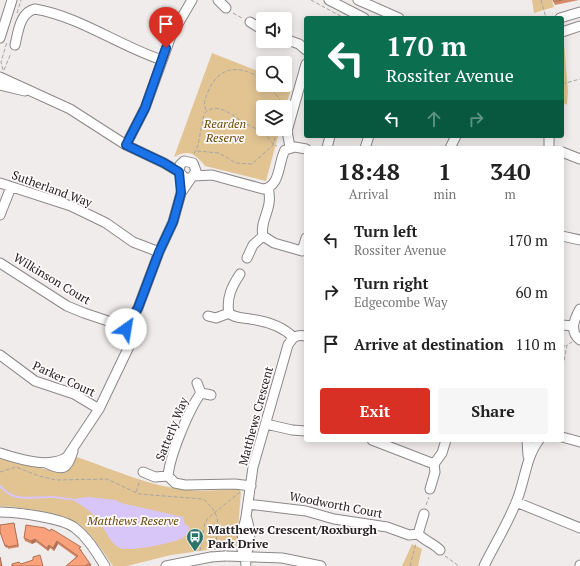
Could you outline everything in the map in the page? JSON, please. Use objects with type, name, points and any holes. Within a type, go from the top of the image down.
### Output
[{"type":"street","points":[[0,38],[12,0]]},
{"type":"street","points":[[126,145],[145,108],[171,36],[192,0]]},
{"type":"street","points":[[218,0],[226,8]]},
{"type":"street","points":[[329,0],[360,16]]},
{"type":"street","points":[[358,0],[395,16]]},
{"type":"street","points":[[15,45],[18,29],[24,16],[29,10],[35,9],[83,24],[140,52],[162,60]]},
{"type":"street","points":[[560,16],[580,12]]},
{"type":"street","points":[[250,22],[256,26]]},
{"type":"street","points":[[564,31],[580,26]]},
{"type":"street","points":[[292,42],[299,44],[304,48]]},
{"type":"street","points":[[164,163],[190,161],[212,175],[263,188],[268,188],[273,185],[288,148],[287,131],[304,71]]},
{"type":"street","points":[[2,74],[33,92],[70,109],[126,145],[164,163],[185,178],[212,175]]},
{"type":"street","points":[[0,85],[33,92]]},
{"type":"street","points":[[288,148],[304,149]]},
{"type":"street","points":[[564,153],[580,159]]},
{"type":"street","points":[[0,453],[43,462],[58,469],[64,468],[71,460],[75,446],[99,409],[116,376],[126,350],[131,328],[138,308],[159,252],[173,222],[181,193],[180,165],[184,161]]},
{"type":"street","points":[[181,193],[196,171],[195,165]]},
{"type":"street","name":"Sutherland Way","points":[[0,183],[71,206],[106,223],[133,242],[159,252]]},
{"type":"street","points":[[0,215],[11,186]]},
{"type":"street","points":[[263,236],[262,227],[271,202],[268,188]]},
{"type":"street","points":[[263,236],[274,243],[302,251],[304,244]]},
{"type":"street","points":[[247,258],[253,245],[263,236]]},
{"type":"street","points":[[564,236],[580,240]]},
{"type":"street","name":"Wilkinson Court","points":[[0,263],[67,306],[84,314],[131,328]]},
{"type":"street","points":[[230,313],[229,297],[233,283],[240,274]]},
{"type":"street","points":[[564,326],[576,333],[580,309]]},
{"type":"street","points":[[208,316],[216,318],[230,313]]},
{"type":"street","points":[[230,313],[238,318],[250,319],[282,328],[293,337],[299,334],[304,335]]},
{"type":"street","name":"Matthews Crescent","points":[[246,566],[243,530],[248,504],[247,485],[288,345],[293,337]]},
{"type":"street","name":"Parker Court","points":[[0,355],[35,381],[74,394],[99,409]]},
{"type":"street","points":[[197,383],[201,393],[211,395]]},
{"type":"street","name":"Satterly Way","points":[[168,476],[181,432],[195,400],[201,393]]},
{"type":"street","points":[[266,424],[292,430],[304,431]]},
{"type":"street","points":[[564,438],[580,442]]},
{"type":"street","points":[[377,442],[434,464]]},
{"type":"street","points":[[430,489],[435,472],[434,464],[442,453],[445,442]]},
{"type":"street","points":[[528,442],[528,462]]},
{"type":"street","points":[[484,566],[516,502],[524,482],[528,462],[534,446],[537,442]]},
{"type":"street","name":"Satterly Way","points":[[143,472],[155,477],[168,476],[175,483],[185,485],[247,485]]},
{"type":"street","points":[[516,502],[580,528]]},
{"type":"street","name":"Woodworth Court","points":[[248,504],[306,511],[341,520],[387,527],[409,535],[418,534],[440,550]]},
{"type":"street","points":[[0,512],[22,513],[69,524],[86,539],[105,566]]},
{"type":"street","points":[[418,534],[424,514]]},
{"type":"street","points":[[166,566],[201,559],[213,554],[225,556],[246,553],[282,558],[321,566]]},
{"type":"path","points":[[311,0],[340,16]]},
{"type":"path","points":[[541,0],[545,16]]},
{"type":"path","points":[[226,8],[250,22]]},
{"type":"path","points":[[2,74],[15,45]]},
{"type":"path","points":[[207,110],[204,105],[204,101],[213,80],[221,73],[236,70],[256,77]]},
{"type":"path","points":[[564,83],[580,79]]},
{"type":"path","points":[[274,92],[280,100]]},
{"type":"path","points":[[194,154],[196,151],[204,114],[207,110],[217,108],[226,110],[266,135],[273,144],[288,148]]},
{"type":"path","points":[[196,151],[219,153],[236,163],[247,165],[256,162],[273,144],[275,136]]},
{"type":"path","points":[[564,346],[572,341],[576,333]]},
{"type":"path","points":[[564,361],[567,345]]},
{"type":"path","points":[[0,472],[16,467],[39,476],[56,480],[107,479],[136,493],[154,497],[194,497],[203,499],[215,511],[218,519],[218,529],[213,554]]},
{"type":"path","points":[[136,493],[143,472]]},
{"type":"path","points":[[201,559],[200,544],[205,523],[215,511],[238,494],[247,485]]},
{"type":"path","points":[[424,514],[430,489]]},
{"type":"path","points":[[410,566],[418,534]]},
{"type":"path","points":[[440,550],[445,557],[459,566]]},
{"type":"green space","points":[[532,0],[552,0],[554,7],[534,13]]},
{"type":"green space","points":[[564,43],[568,91],[567,105],[564,103]]},
{"type":"green space","name":"Rearden Reserve","points":[[212,53],[256,70],[256,92],[290,92],[288,100],[256,100],[256,136],[278,136],[266,181],[205,166],[198,158],[191,154],[183,153],[174,157]]},
{"type":"green space","name":"Matthews Reserve","points":[[77,457],[147,482],[175,488],[202,491],[239,489],[241,492],[237,542],[235,546],[171,555],[127,566],[113,566],[88,532],[71,519],[52,513],[0,506],[0,459],[58,472],[69,467]]},
{"type":"green space","points":[[412,544],[422,549],[418,566],[402,566]]},
{"type":"shaded area","points":[[89,497],[116,500],[121,503],[183,517],[185,525],[189,526],[187,534],[184,537],[172,542],[163,544],[133,549],[120,548],[111,541],[101,524],[92,513],[71,499]]},
{"type":"building","points":[[14,523],[18,545],[7,547],[7,545],[5,546],[0,532],[0,525]]},
{"type":"building","points":[[26,525],[45,528],[50,531],[51,529],[81,547],[79,548],[91,565],[66,566],[78,556],[57,541],[53,548],[49,545],[47,548],[35,539],[31,541],[24,538]]},
{"type":"building","points":[[40,555],[43,566],[12,566],[12,564],[19,562],[21,564],[33,560],[33,557]]},
{"type":"waterway","points":[[0,486],[6,492],[18,497],[52,497],[71,499]]},
{"type":"place","name":"Matthews Crescent/Roxburgh Park Drive","points":[[195,552]]},
{"type":"route","points":[[126,329],[127,324],[130,322],[138,308],[150,274],[173,222],[181,193],[179,172],[164,163],[126,145],[145,108],[166,48]]}]
